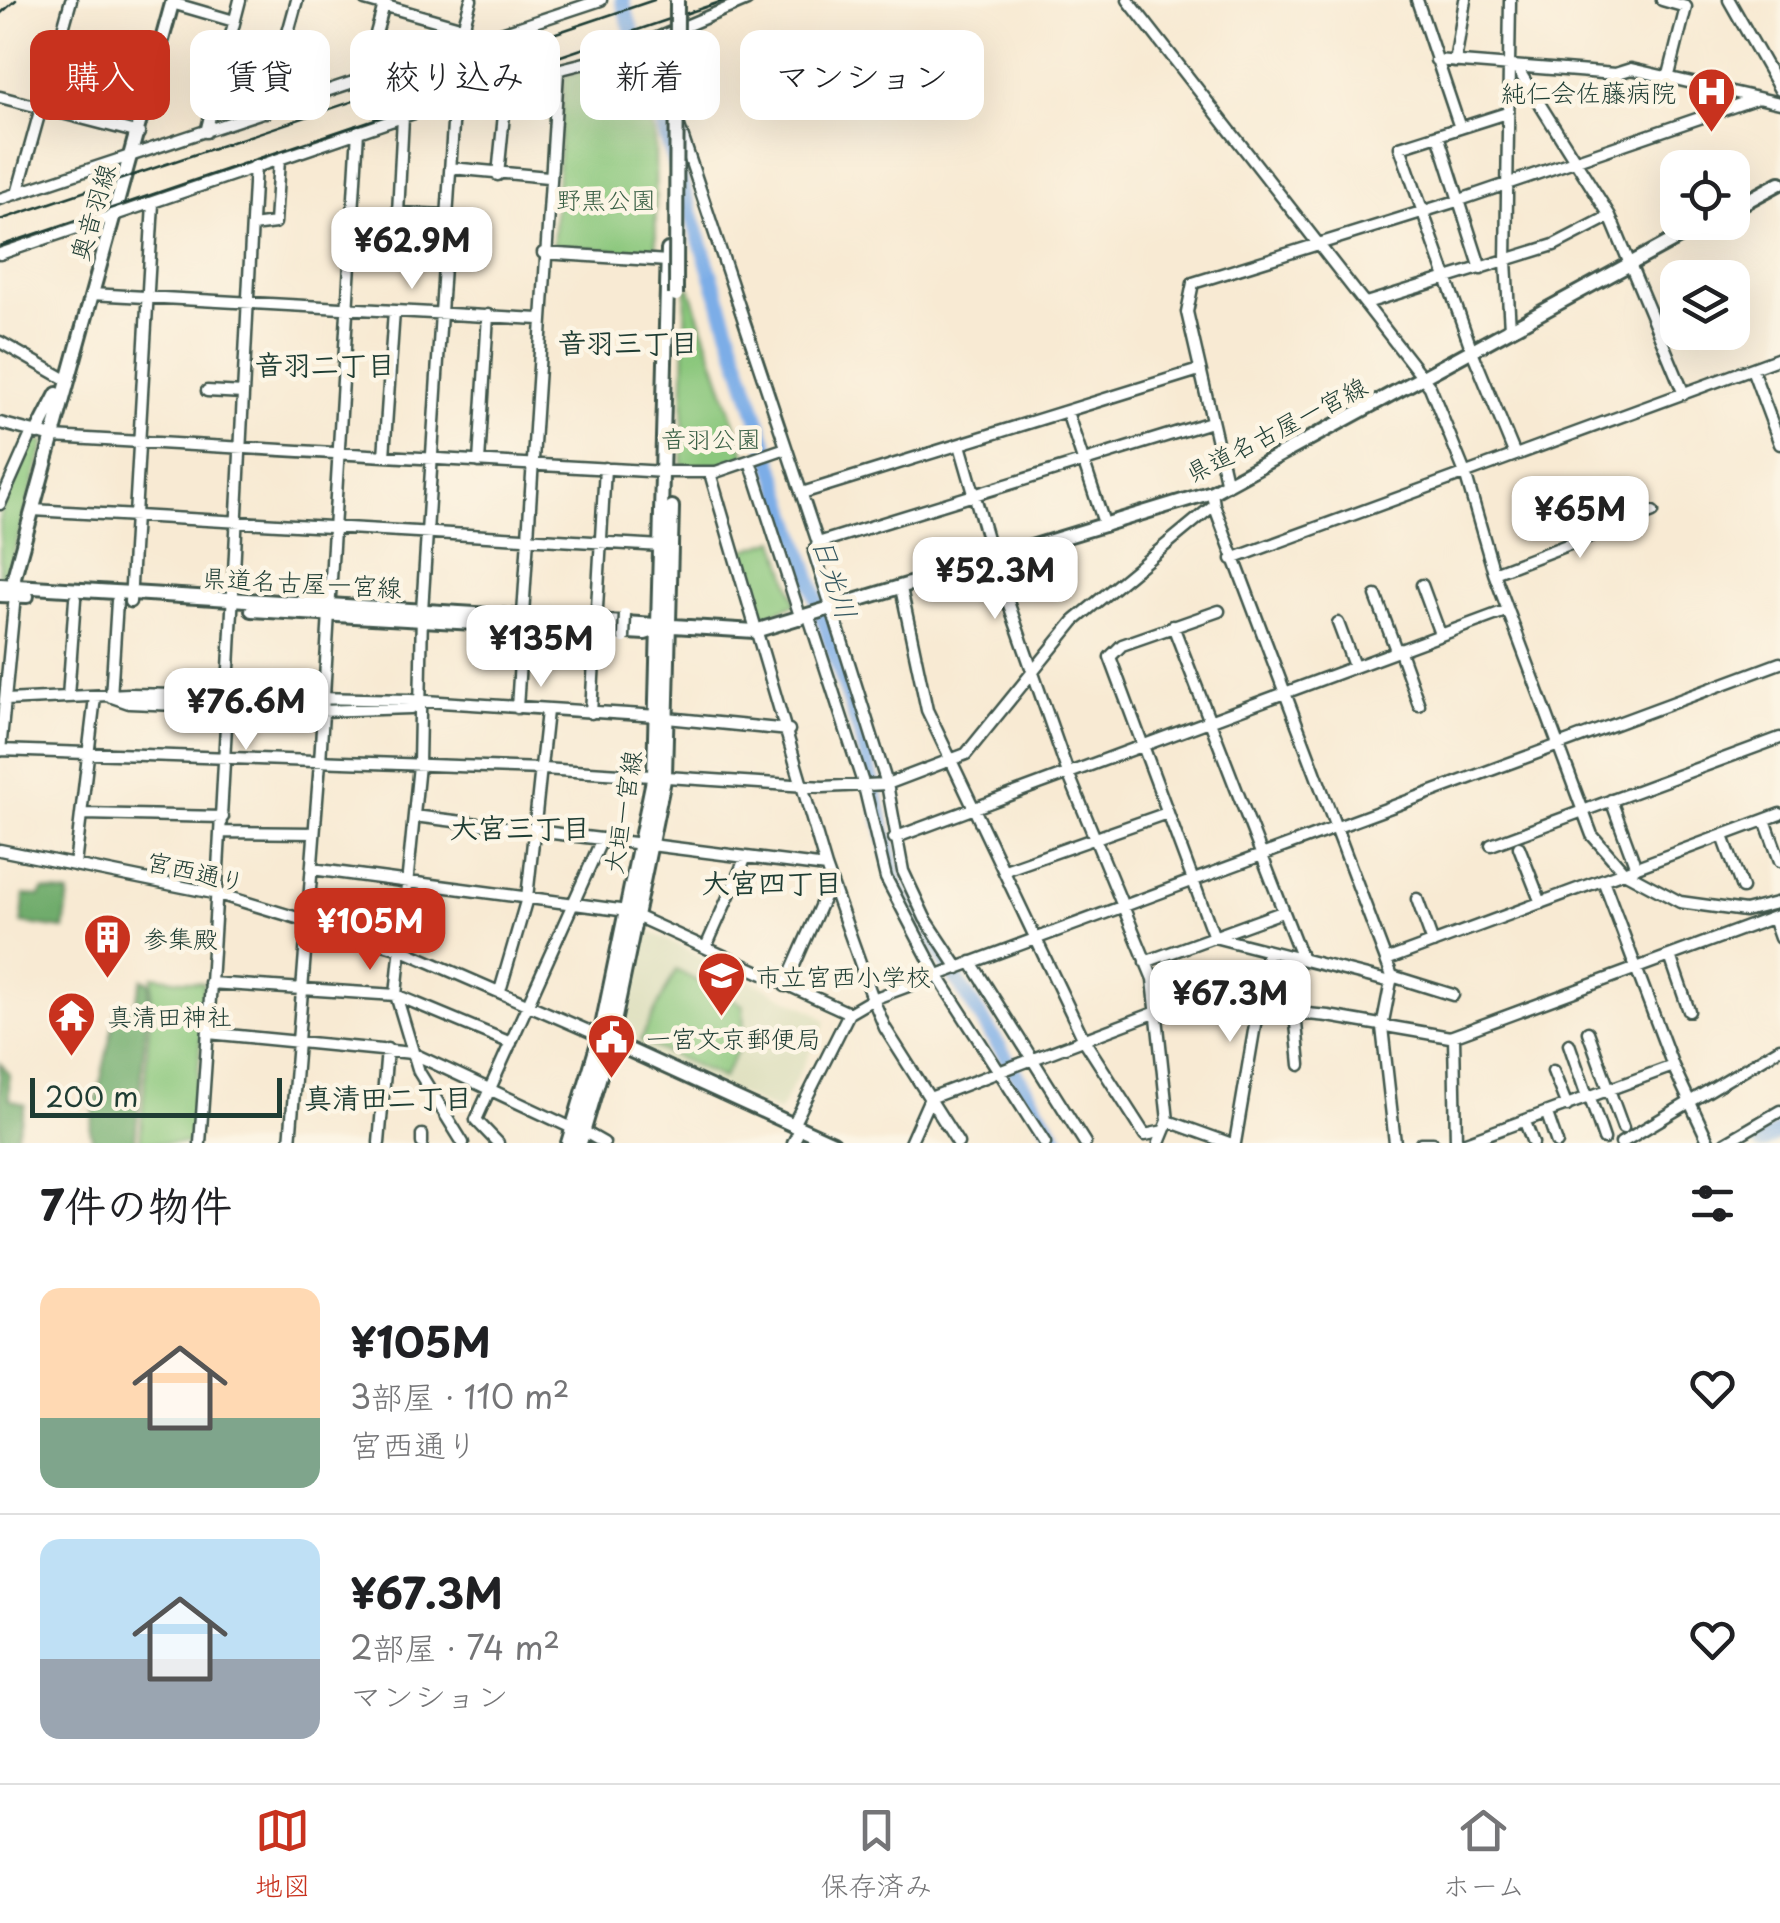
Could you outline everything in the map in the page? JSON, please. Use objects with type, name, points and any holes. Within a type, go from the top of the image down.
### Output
[{"type":"main road","name":"大垣一宮線","points":[[666,629],[662,546],[669,472],[668,0]]},
{"type":"main road","name":"大垣一宮線","points":[[568,1143],[579,1134],[605,1039],[660,775],[676,295],[677,0]]},
{"type":"main road","name":"奥音羽線","points":[[7,590],[34,510],[66,379],[133,156],[172,2]]},
{"type":"main road","points":[[1750,199],[1780,183]]},
{"type":"main road","name":"県道名古屋一宮線","points":[[7,590],[520,620],[645,634],[666,629],[755,631],[1105,526],[1213,499],[1227,484],[1675,240]]},
{"type":"main road","name":"奥音羽線","points":[[34,432],[66,379]]},
{"type":"main road","name":"県道名古屋一宮線","points":[[7,590],[126,599]]},
{"type":"main road","points":[[605,1039],[833,1143]]},
{"type":"street","points":[[62,30],[71,0]]},
{"type":"street","points":[[206,132],[240,0]]},
{"type":"street","points":[[289,30],[298,0]]},
{"type":"street","points":[[365,0],[462,28],[471,0]]},
{"type":"street","points":[[552,0],[555,16]]},
{"type":"street","points":[[514,30],[601,0]]},
{"type":"street","points":[[674,30],[746,0]]},
{"type":"street","points":[[1128,0],[1430,387],[1465,472],[1494,572],[1592,835],[1624,872],[1662,895],[1702,907],[1745,911],[1780,902]]},
{"type":"street","points":[[1417,0],[1460,128]]},
{"type":"street","points":[[1455,62],[1466,0]]},
{"type":"street","points":[[1510,0],[1513,68],[1508,112],[1506,261],[1510,329]]},
{"type":"street","points":[[1662,0],[1686,7],[1668,75]]},
{"type":"street","points":[[1729,0],[1780,90]]},
{"type":"street","points":[[172,2],[234,21]]},
{"type":"street","points":[[377,30],[385,3]]},
{"type":"street","points":[[1436,60],[1615,74],[1631,69],[1780,104]]},
{"type":"street","points":[[1513,68],[1610,216],[1633,263],[1684,394]]},
{"type":"street","points":[[0,97],[30,104]]},
{"type":"street","points":[[1227,484],[1187,312],[1193,283],[1460,200],[1758,98]]},
{"type":"street","points":[[1508,112],[1400,147],[1472,351],[1515,454]]},
{"type":"street","points":[[17,194],[36,120]]},
{"type":"street","points":[[91,120],[139,133]]},
{"type":"street","points":[[0,199],[242,120]]},
{"type":"street","points":[[0,254],[394,120]]},
{"type":"street","points":[[403,120],[398,213],[447,215]]},
{"type":"street","points":[[453,120],[422,615],[419,764],[396,995],[412,1053],[463,1143]]},
{"type":"street","points":[[498,174],[503,120]]},
{"type":"street","points":[[516,708],[553,120]]},
{"type":"street","points":[[676,120],[818,543],[814,552],[829,611],[886,784],[902,871],[925,918],[957,968]]},
{"type":"street","points":[[290,1143],[336,528],[358,132]]},
{"type":"street","points":[[1438,135],[1481,269]]},
{"type":"street","points":[[252,226],[275,224],[279,159]]},
{"type":"street","points":[[200,1143],[224,817],[230,604],[255,166]]},
{"type":"street","points":[[450,168],[548,177]]},
{"type":"street","points":[[112,697],[135,515],[153,203]]},
{"type":"street","points":[[1366,303],[1554,245],[1610,216]]},
{"type":"street","points":[[543,253],[668,256]]},
{"type":"street","points":[[91,294],[539,319]]},
{"type":"street","points":[[384,456],[394,311]]},
{"type":"street","points":[[479,462],[488,315]]},
{"type":"street","points":[[0,342],[66,379]]},
{"type":"street","points":[[1232,559],[1780,358]]},
{"type":"street","points":[[1752,369],[1780,444]]},
{"type":"street","points":[[802,493],[1199,370]]},
{"type":"street","points":[[207,390],[243,392]]},
{"type":"street","points":[[1067,412],[1105,526]]},
{"type":"street","points":[[818,543],[1210,422]]},
{"type":"street","points":[[0,423],[52,437],[669,472],[710,473],[786,448]]},
{"type":"street","points":[[0,504],[34,432]]},
{"type":"street","points":[[960,445],[993,559],[1068,773],[1146,962],[1158,1012],[1166,1126],[1159,1143]]},
{"type":"street","points":[[752,460],[866,786],[886,878],[939,975],[1045,1143]]},
{"type":"street","points":[[591,713],[598,543],[606,468]]},
{"type":"street","points":[[710,473],[755,631],[789,730],[826,867],[873,999],[885,1028],[958,1143]]},
{"type":"street","points":[[7,590],[6,700],[0,751],[544,769],[866,786],[886,784],[966,754],[1074,621],[1213,499],[1282,693],[1386,960],[1391,979],[1382,1026],[1396,1143]]},
{"type":"street","points":[[34,510],[662,546]]},
{"type":"street","points":[[1494,572],[1652,512]]},
{"type":"street","points":[[1422,585],[1440,634]]},
{"type":"street","points":[[901,588],[927,710],[1084,1040],[1145,1135],[1166,1126],[1232,1143],[1267,954]]},
{"type":"street","points":[[1376,596],[1419,704]]},
{"type":"street","points":[[68,697],[75,598]]},
{"type":"street","points":[[894,838],[1508,610]]},
{"type":"street","points":[[1214,938],[1110,657],[1122,645],[1218,611]]},
{"type":"street","points":[[624,638],[625,614]]},
{"type":"street","points":[[1338,623],[1354,666]]},
{"type":"street","points":[[1173,626],[1302,959]]},
{"type":"street","points":[[794,1143],[796,1127],[849,1013],[873,999],[1779,666]]},
{"type":"street","points":[[76,865],[95,697]]},
{"type":"street","points":[[6,700],[112,697],[410,708],[420,704],[663,717],[789,730]]},
{"type":"street","points":[[500,991],[527,898],[544,769],[547,711]]},
{"type":"street","points":[[1491,845],[1780,738]]},
{"type":"street","points":[[1611,800],[1636,868]]},
{"type":"street","points":[[1006,870],[1166,812]]},
{"type":"street","points":[[83,814],[224,817]]},
{"type":"street","points":[[1386,960],[1780,814]]},
{"type":"street","points":[[414,816],[826,867]]},
{"type":"street","points":[[1765,820],[1780,860]]},
{"type":"street","points":[[223,832],[314,834]]},
{"type":"street","points":[[1723,836],[1742,888]]},
{"type":"street","points":[[498,1143],[476,1120],[602,839]]},
{"type":"street","points":[[1520,847],[1541,903]]},
{"type":"street","name":"宮西通り","points":[[0,850],[218,894],[400,949],[605,1039]]},
{"type":"street","points":[[706,947],[746,857]]},
{"type":"street","points":[[312,869],[632,913],[849,1013]]},
{"type":"street","points":[[785,986],[831,880]]},
{"type":"street","points":[[1604,880],[1673,1066],[1709,1143]]},
{"type":"street","points":[[1417,898],[1433,943]]},
{"type":"street","points":[[1146,962],[1282,912]]},
{"type":"street","points":[[910,1143],[930,1098],[1158,1012],[1181,1008],[1256,1009],[1454,1036],[1777,917],[1780,938]]},
{"type":"street","points":[[1214,938],[1267,954],[1454,996]]},
{"type":"street","points":[[1670,956],[1689,1010]]},
{"type":"street","points":[[971,962],[1084,1143]]},
{"type":"street","points":[[210,983],[396,995],[511,1043]]},
{"type":"street","points":[[1295,1013],[1300,1065]]},
{"type":"street","points":[[1588,1032],[1623,1128]]},
{"type":"street","points":[[208,1033],[412,1053],[604,1143]]},
{"type":"street","points":[[1454,1036],[1459,1143]]},
{"type":"street","points":[[1568,1044],[1604,1139]]},
{"type":"street","points":[[379,1143],[386,1048]]},
{"type":"street","points":[[1621,1143],[1780,1048]]},
{"type":"street","points":[[1421,1143],[1459,1143],[1504,1130],[1673,1066]]},
{"type":"street","points":[[1553,1071],[1567,1106]]},
{"type":"street","points":[[1726,1143],[1780,1111]]},
{"type":"street","points":[[1546,1114],[1557,1143]]},
{"type":"street","points":[[1526,1122],[1533,1143]]},
{"type":"street","points":[[1504,1130],[1508,1143]]},
{"type":"shaded area","name":"市立宮西小学校","points":[[641,927],[817,1013],[826,1022],[779,1112],[621,1041],[617,1033]]},
{"type":"green space","name":"野黒公園","points":[[580,72],[580,120],[649,120],[655,135],[656,255],[553,245],[564,77]]},
{"type":"green space","name":"音羽公園","points":[[686,288],[690,288],[746,457],[709,469],[682,469]]},
{"type":"green space","points":[[33,440],[45,442],[8,575],[0,576],[0,514]]},
{"type":"green space","points":[[776,540],[796,604],[760,618],[739,552]]},
{"type":"green space","points":[[43,890],[69,894],[64,929],[22,923],[24,895],[40,896]]},
{"type":"green space","points":[[676,970],[743,1005],[744,1038],[723,1078],[640,1041]]},
{"type":"green space","points":[[153,976],[204,983],[194,1143],[140,1143]]},
{"type":"green space","points":[[142,979],[150,982],[135,1143],[93,1143],[90,1129],[117,1007],[134,1005]]},
{"type":"green space","points":[[0,1063],[9,1074],[9,1099],[25,1105],[14,1143],[0,1143]]},
{"type":"waterway","name":"日光川","points":[[622,0],[864,746],[897,885],[1060,1143]]},
{"type":"waterway","name":"日光川","points":[[1760,1143],[1780,1131]]},
{"type":"railway","points":[[0,14],[16,0]]},
{"type":"railway","points":[[0,220],[654,0]]},
{"type":"railway","points":[[0,246],[726,0]]},
{"type":"place","name":"純仁会佐藤病院","points":[[1711,134]]},
{"type":"place","name":"参集殿","points":[[108,980]]},
{"type":"place","name":"市立宮西小学校","points":[[721,1018]]},
{"type":"place","name":"真清田神社","points":[[72,1058]]},
{"type":"place","name":"一宮文京郵便局","points":[[611,1080]]},
{"type":"district","name":"音羽三丁目","points":[[628,341]]},
{"type":"district","name":"音羽二丁目","points":[[325,363]]},
{"type":"district","name":"大宮三丁目","points":[[520,826]]},
{"type":"district","name":"大宮四丁目","points":[[772,881]]},
{"type":"district","name":"真清田二丁目","points":[[388,1096]]}]
